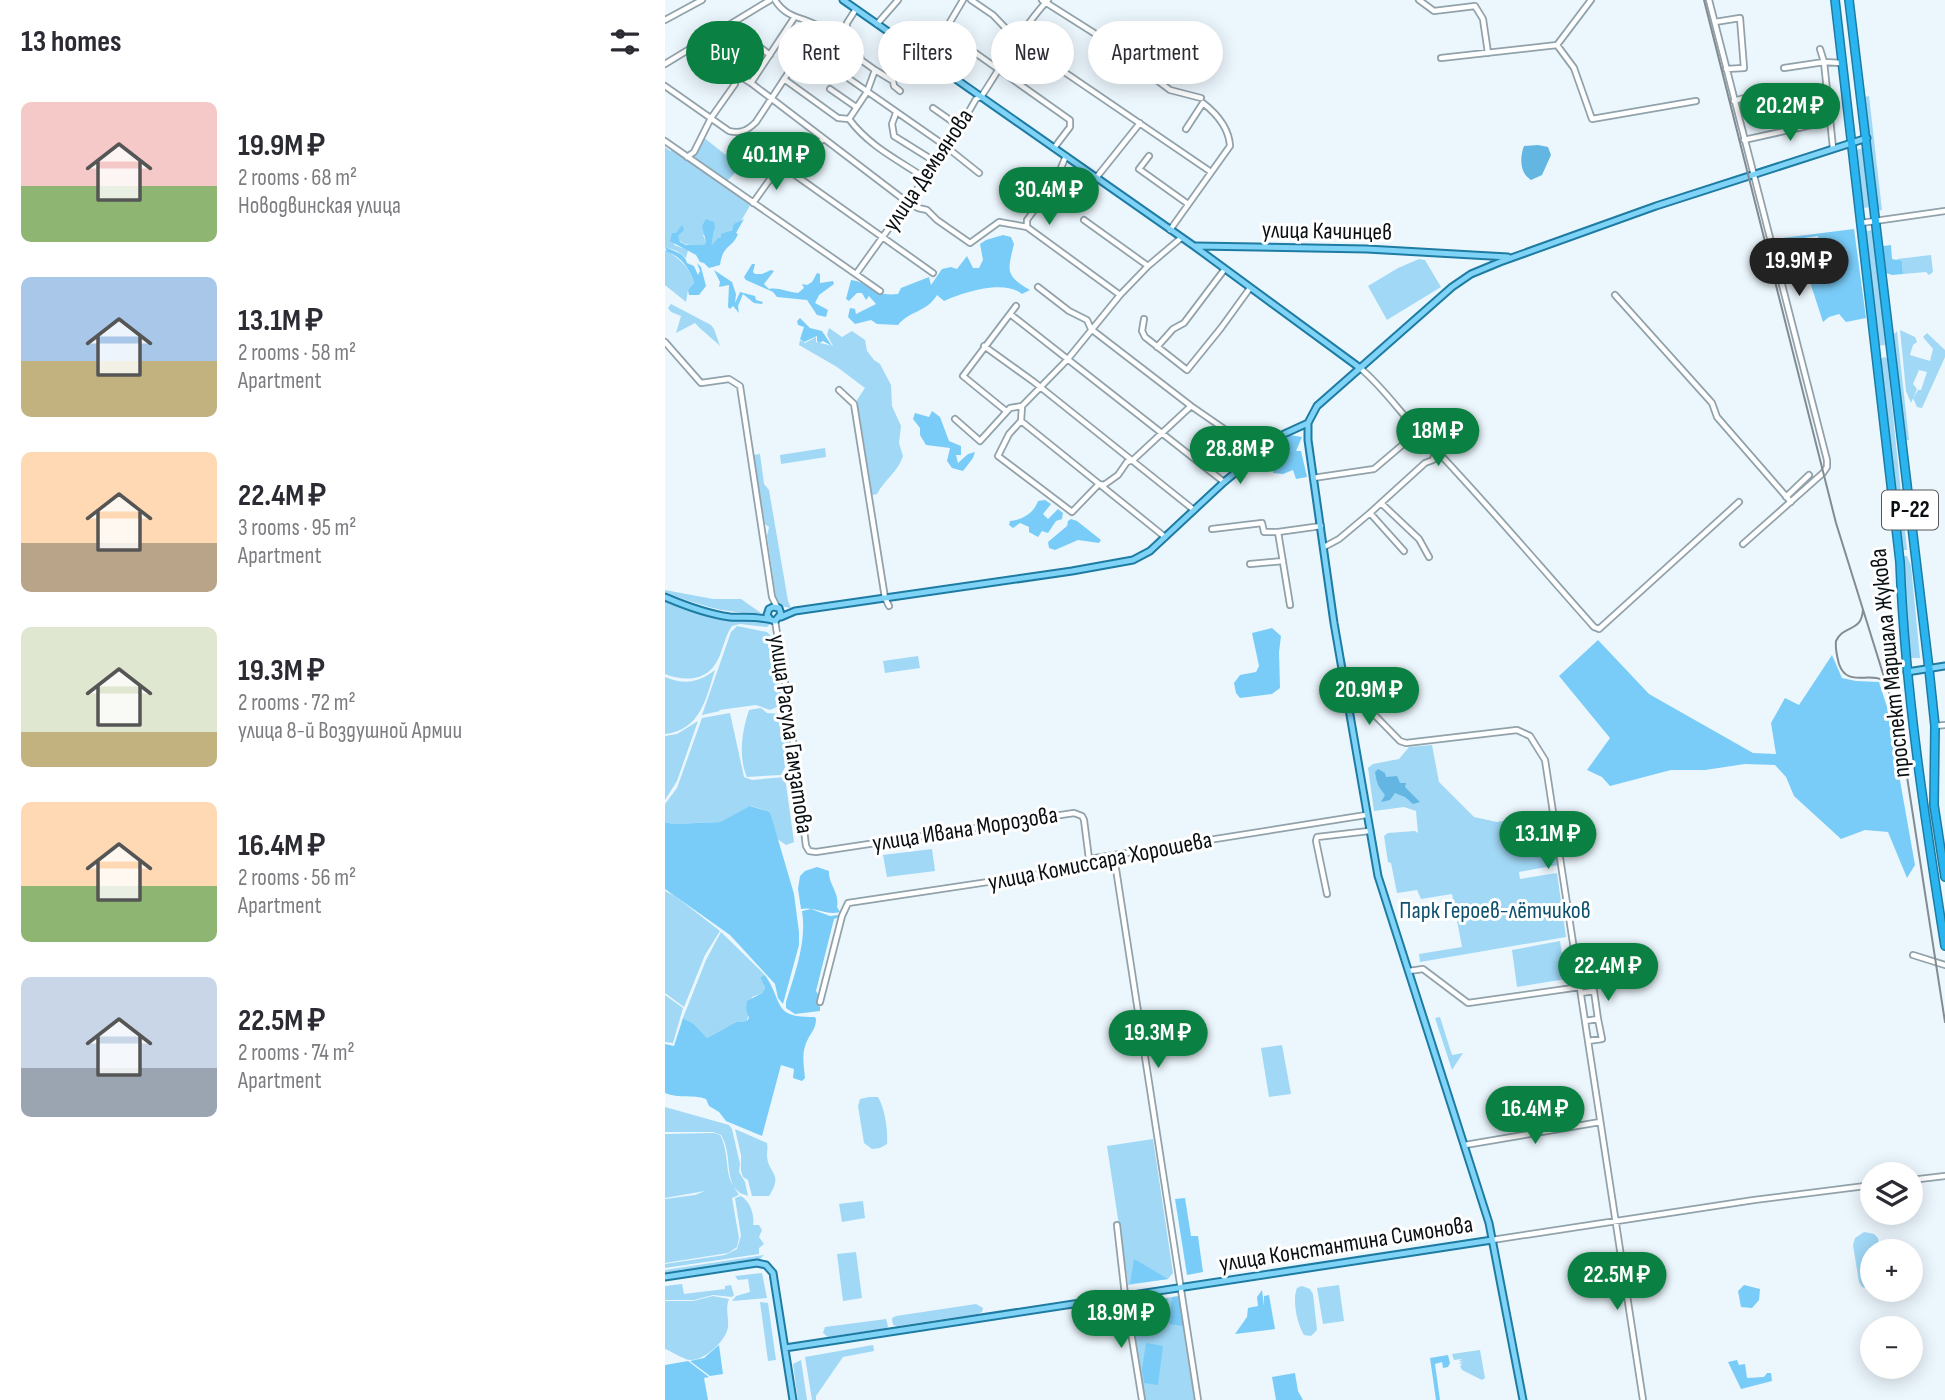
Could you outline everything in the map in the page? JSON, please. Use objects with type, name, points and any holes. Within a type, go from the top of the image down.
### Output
[{"type":"highway","name":"проспект Маршала Жукова","points":[[1835,0],[1900,562],[1902,632],[1945,946]]},
{"type":"highway","name":"проспект Маршала Жукова","points":[[1849,0],[1929,669],[1935,726],[1934,805],[1945,877]]},
{"type":"highway","points":[[1876,352],[1891,351]]},
{"type":"main road","points":[[843,0],[1194,246],[1360,368]]},
{"type":"main road","name":"улица Качинцев","points":[[1194,246],[1379,250],[1514,257],[1656,206],[1867,138]]},
{"type":"main road","points":[[1514,257],[1473,273],[1452,287],[1317,406],[1308,423],[1313,478],[1369,831],[1383,892],[1465,1145],[1492,1240],[1523,1400]]},
{"type":"main road","points":[[665,597],[707,613],[775,619],[795,611],[1117,564],[1150,551],[1259,453],[1284,434],[1308,423]]},
{"type":"main road","points":[[752,617],[778,608],[795,611]]},
{"type":"main road","points":[[775,619],[778,608]]},
{"type":"main road","points":[[768,610],[775,619]]},
{"type":"main road","points":[[1907,672],[1945,666]]},
{"type":"main road","name":"улица Константина Симонова","points":[[785,1348],[1492,1240]]},
{"type":"main road","points":[[665,1277],[766,1265],[773,1273],[793,1400]]},
{"type":"street","points":[[665,20],[702,0]]},
{"type":"street","points":[[738,21],[772,0],[794,18],[811,21]]},
{"type":"street","points":[[877,24],[898,0]]},
{"type":"street","points":[[963,0],[950,22],[950,30],[991,64]]},
{"type":"street","points":[[971,0],[999,21]]},
{"type":"street","points":[[1419,0],[1434,11],[1475,6],[1483,19],[1488,53]]},
{"type":"street","points":[[1441,58],[1557,45],[1591,0]]},
{"type":"street","points":[[1709,0],[1827,460],[1823,473],[1743,544]]},
{"type":"street","points":[[1045,1],[1170,90],[1201,98]]},
{"type":"street","name":"улица Демьянова","points":[[1030,21],[1045,1]]},
{"type":"street","points":[[856,9],[847,23],[846,33],[858,48],[861,60],[893,81],[900,91]]},
{"type":"street","points":[[764,64],[794,18]]},
{"type":"street","points":[[1715,22],[1740,18],[1744,68],[1727,69]]},
{"type":"street","points":[[1557,45],[1574,68],[1592,119],[1696,102]]},
{"type":"street","points":[[1820,49],[1824,62],[1833,148]]},
{"type":"street","points":[[764,50],[770,55]]},
{"type":"street","points":[[665,64],[686,52]]},
{"type":"street","points":[[1784,68],[1824,62],[1843,63]]},
{"type":"street","points":[[849,119],[867,92],[875,70]]},
{"type":"street","points":[[1074,78],[1211,172]]},
{"type":"street","name":"улица Демьянова","points":[[856,274],[925,178],[944,145],[960,127],[976,99],[981,97],[991,83]]},
{"type":"street","points":[[687,158],[694,152],[711,118],[735,84]]},
{"type":"street","points":[[752,84],[907,202],[927,210],[970,243],[999,222],[1027,227],[1120,295]]},
{"type":"street","points":[[665,86],[729,131],[737,133],[751,127],[781,84]]},
{"type":"street","points":[[791,84],[838,118],[849,119]]},
{"type":"street","points":[[856,84],[944,145],[979,173]]},
{"type":"street","points":[[1020,84],[1070,120],[1070,127],[1054,148]]},
{"type":"street","points":[[830,89],[856,107]]},
{"type":"street","points":[[1734,101],[1751,96]]},
{"type":"street","points":[[1170,230],[1230,146],[1229,137],[1215,112],[1203,103],[1186,129]]},
{"type":"street","points":[[933,108],[960,127]]},
{"type":"street","points":[[896,113],[892,124],[894,136],[934,161]]},
{"type":"street","points":[[849,119],[856,130],[887,155],[925,178]]},
{"type":"street","points":[[1744,140],[1830,121]]},
{"type":"street","points":[[1096,178],[1140,123]]},
{"type":"street","points":[[798,175],[822,139]]},
{"type":"street","points":[[665,141],[880,291]]},
{"type":"street","points":[[1027,227],[1027,220],[1055,182],[1066,156]]},
{"type":"street","points":[[1149,156],[1139,169],[1188,204]]},
{"type":"street","points":[[753,204],[778,168],[783,168],[798,175],[933,273]]},
{"type":"street","points":[[1861,223],[1945,211]]},
{"type":"street","points":[[1084,220],[1147,266]]},
{"type":"street","points":[[955,419],[980,441],[1006,411],[1022,406],[1041,387],[1147,266],[1181,238]]},
{"type":"street","points":[[1157,346],[1173,329],[1184,323],[1224,270]]},
{"type":"street","points":[[1038,287],[1069,311],[1087,320],[1091,329],[1191,406],[1259,453]]},
{"type":"street","points":[[1144,319],[1142,328],[1145,337],[1183,369],[1188,369],[1250,288]]},
{"type":"street","points":[[1615,295],[1712,403],[1717,417],[1791,502]]},
{"type":"street","points":[[1006,411],[963,376],[1016,306]]},
{"type":"street","points":[[1010,314],[1224,482]]},
{"type":"street","name":"улица Расула Гамзатова","points":[[665,342],[701,383],[729,379],[740,386],[772,597],[778,608]]},
{"type":"street","points":[[984,346],[1041,387],[1194,510]]},
{"type":"street","points":[[1360,368],[1374,379],[1594,627],[1599,629],[1739,502]]},
{"type":"street","points":[[839,390],[854,404],[885,598],[889,606]]},
{"type":"street","points":[[1022,406],[1021,421],[999,450],[998,456],[1072,512],[1098,484]]},
{"type":"street","points":[[1098,484],[1104,485],[1118,475],[1127,462],[1133,460],[1191,406]]},
{"type":"street","points":[[1021,421],[1165,537]]},
{"type":"street","points":[[1313,478],[1374,469],[1417,430]]},
{"type":"street","points":[[1324,547],[1339,539],[1425,463],[1433,460],[1436,448]]},
{"type":"street","points":[[1786,496],[1809,475]]},
{"type":"street","points":[[1381,503],[1419,539],[1429,557]]},
{"type":"street","points":[[1370,513],[1404,551]]},
{"type":"street","points":[[1212,529],[1262,523],[1264,532],[1278,532],[1321,526]]},
{"type":"street","points":[[1278,532],[1290,605]]},
{"type":"street","points":[[1249,564],[1283,561]]},
{"type":"street","name":"улица Расула Гамзатова","points":[[768,610],[772,597]]},
{"type":"street","name":"улица Расула Гамзатова","points":[[775,619],[806,846]]},
{"type":"street","points":[[1345,688],[1355,694],[1400,741],[1406,743],[1517,730],[1535,741],[1545,760],[1643,1400]]},
{"type":"street","points":[[1935,726],[1945,725]]},
{"type":"street","name":"улица Ивана Морозова","points":[[806,846],[809,851],[816,852],[1074,813],[1084,820],[1089,859]]},
{"type":"street","name":"улица Комиссара Хорошева","points":[[820,1002],[842,916],[848,903],[1076,869],[1089,859],[1366,815]]},
{"type":"street","points":[[1327,894],[1317,837],[1369,831]]},
{"type":"street","points":[[1114,856],[1198,1400]]},
{"type":"street","points":[[1913,955],[1945,965]]},
{"type":"street","points":[[1409,971],[1423,969],[1468,1003],[1580,990],[1594,991],[1602,1039],[1588,1041]]},
{"type":"street","points":[[1585,1021],[1598,1019]]},
{"type":"street","points":[[1465,1145],[1600,1122]]},
{"type":"street","points":[[1923,1179],[1945,1176]]},
{"type":"street","name":"улица Константина Симонова","points":[[1492,1240],[1860,1187]]},
{"type":"street","points":[[1117,1225],[1142,1400]]},
{"type":"green space","points":[[1869,96],[1882,210],[1878,211],[1864,97]]},
{"type":"green space","points":[[703,137],[741,167],[728,180],[727,188],[750,205],[736,226],[724,233],[712,246],[715,231],[703,235],[706,242],[704,245],[689,245],[680,241],[677,238],[682,225],[674,245],[688,250],[686,258],[665,247],[665,147],[687,157]]},
{"type":"green space","points":[[1863,148],[1871,207],[1864,208],[1856,150]]},
{"type":"green space","points":[[1874,230],[1885,345],[1878,346],[1866,231]]},
{"type":"green space","points":[[665,250],[683,263],[692,277],[694,283],[688,290],[686,302],[665,285]]},
{"type":"green space","points":[[1931,255],[1933,272],[1929,275],[1926,272],[1903,274],[1902,261],[1897,261],[1897,259]]},
{"type":"green space","points":[[1419,259],[1425,260],[1441,287],[1387,320],[1368,286]]},
{"type":"green space","points":[[671,304],[711,325],[720,346],[695,323],[676,333],[681,316],[671,312],[668,308]]},
{"type":"green space","points":[[829,328],[842,337],[852,331],[865,340],[867,351],[880,364],[891,385],[892,406],[901,426],[899,443],[903,456],[877,494],[872,495],[857,400],[865,388],[837,367],[799,345],[800,340],[805,343],[816,337],[816,342],[833,346],[827,335]]},
{"type":"green space","points":[[1900,330],[1915,337],[1917,342],[1910,355],[1930,361],[1933,349],[1923,337],[1927,333],[1945,350],[1945,357],[1922,408],[1917,407],[1913,398],[1911,403],[1906,391]],"holes":[[[1919,370],[1927,372],[1921,390],[1913,397],[1917,389],[1913,384]]]},
{"type":"green space","points":[[1897,331],[1909,440],[1905,440],[1894,334]]},
{"type":"green space","points":[[1887,358],[1907,550],[1903,550],[1881,359]]},
{"type":"green space","points":[[825,448],[826,457],[781,464],[780,455]]},
{"type":"green space","points":[[760,454],[791,608],[780,606],[776,598],[767,536],[769,527],[765,524],[753,455]]},
{"type":"green space","points":[[1903,556],[1907,556],[1911,566],[1920,658],[1911,658],[1907,635]]},
{"type":"green space","points":[[665,590],[713,599],[741,599],[761,613],[712,608],[677,597]]},
{"type":"green space","points":[[665,601],[713,616],[761,620],[770,624],[767,627],[740,624],[732,626],[718,659],[706,674],[679,678],[665,674]]},
{"type":"green space","points":[[737,626],[767,632],[772,637],[782,699],[779,706],[770,710],[756,705],[702,715],[731,632]]},
{"type":"green space","points":[[918,656],[920,668],[885,673],[883,661]]},
{"type":"green space","points":[[715,670],[705,702],[694,719],[687,726],[665,734],[665,677],[691,681],[703,678]]},
{"type":"green space","points":[[784,705],[792,753],[781,775],[747,777],[742,744],[749,710],[761,708],[767,713],[779,714]]},
{"type":"green space","points":[[730,713],[744,777],[752,780],[785,777],[794,842],[786,845],[776,838],[770,812],[751,806],[720,822],[665,822],[665,804],[677,788],[702,718]]},
{"type":"green space","points":[[698,721],[677,781],[665,800],[665,736],[677,734]]},
{"type":"green space","name":"Парк Героев-лётчиков","points":[[1432,745],[1439,782],[1474,817],[1497,822],[1549,813],[1558,865],[1519,872],[1520,879],[1557,873],[1566,937],[1420,962],[1419,954],[1462,947],[1452,894],[1421,899],[1417,890],[1397,893],[1384,836],[1388,833],[1418,833],[1416,811],[1404,807],[1374,811],[1368,768],[1373,764],[1399,759],[1409,747]]},
{"type":"green space","points":[[932,849],[935,871],[887,877],[883,855]]},
{"type":"green space","points":[[665,891],[720,931],[705,955],[684,1007],[665,993]]},
{"type":"green space","points":[[721,932],[765,975],[760,977],[765,988],[762,993],[752,997],[747,1021],[736,1022],[707,1038],[694,1024],[683,1018],[706,960]]},
{"type":"green space","points":[[1560,941],[1566,979],[1517,987],[1512,950]]},
{"type":"green space","points":[[665,995],[683,1008],[673,1043],[665,1042]]},
{"type":"green space","points":[[1440,1017],[1452,1055],[1463,1053],[1452,1070],[1435,1018]]},
{"type":"green space","points":[[1282,1045],[1291,1094],[1269,1097],[1261,1048]]},
{"type":"green space","points":[[878,1097],[884,1113],[887,1144],[880,1148],[872,1149],[864,1143],[858,1106],[860,1099]]},
{"type":"green space","points":[[665,1107],[729,1125],[732,1129],[740,1164],[739,1172],[745,1182],[748,1196],[734,1187],[739,1195],[732,1198],[739,1238],[737,1247],[728,1253],[665,1263],[665,1199],[705,1191],[665,1198],[665,1134],[720,1135],[733,1185],[726,1148],[721,1135],[713,1132],[665,1132]]},
{"type":"green space","points":[[735,1129],[767,1143],[768,1162],[775,1178],[769,1196],[752,1196],[748,1180],[743,1177],[741,1171],[741,1155]]},
{"type":"green space","points":[[1153,1139],[1173,1273],[1168,1279],[1128,1285],[1107,1146]]},
{"type":"green space","points":[[741,1196],[751,1209],[753,1225],[759,1225],[762,1230],[759,1237],[764,1244],[759,1248],[759,1254],[665,1268],[665,1264],[725,1255],[737,1249],[741,1236],[735,1198]]},
{"type":"green space","points":[[863,1201],[865,1218],[842,1222],[839,1204]]},
{"type":"green space","points":[[1864,1232],[1874,1234],[1878,1239],[1860,1239],[1860,1284],[1853,1245],[1855,1238]]},
{"type":"green space","points":[[856,1252],[862,1298],[843,1301],[837,1254]]},
{"type":"green space","points":[[764,1255],[760,1259],[665,1274],[665,1270]]},
{"type":"green space","points":[[762,1273],[767,1298],[732,1301],[736,1296],[750,1292],[748,1279],[738,1280],[735,1276]]},
{"type":"green space","points":[[682,1284],[684,1294],[725,1289],[725,1286],[731,1285],[734,1295],[665,1300],[665,1286]]},
{"type":"green space","points":[[1339,1285],[1344,1321],[1323,1324],[1317,1288]]},
{"type":"green space","points":[[1302,1286],[1310,1289],[1313,1294],[1317,1330],[1311,1336],[1304,1335],[1296,1312],[1297,1288]]},
{"type":"green space","points":[[713,1296],[729,1299],[728,1327],[719,1344],[702,1357],[691,1360],[665,1349],[665,1301],[693,1301]]},
{"type":"green space","points":[[1180,1296],[1196,1400],[1145,1400],[1130,1303]]},
{"type":"green space","points":[[760,1302],[768,1303],[776,1360],[768,1361]]},
{"type":"green space","points":[[976,1304],[983,1308],[982,1312],[893,1325],[892,1318],[896,1316]]},
{"type":"green space","points":[[886,1319],[887,1328],[828,1337],[823,1333],[825,1327]]},
{"type":"green space","points":[[873,1345],[874,1351],[843,1357],[816,1396],[816,1400],[812,1400],[805,1357]]},
{"type":"green space","points":[[1480,1350],[1485,1378],[1482,1380],[1462,1370],[1459,1363],[1463,1362],[1459,1361],[1462,1359],[1454,1360],[1452,1354]]},
{"type":"green space","points":[[801,1360],[807,1400],[798,1400],[793,1364]]},
{"type":"shaded area","points":[[1524,146],[1548,147],[1551,155],[1542,175],[1531,180],[1522,169],[1522,155]]},
{"type":"shaded area","points":[[706,219],[714,222],[712,245],[721,238],[721,234],[732,230],[734,224],[744,219],[736,233],[736,239],[723,253],[720,265],[709,268],[700,262],[696,255],[670,241],[672,233],[676,233],[682,225],[684,230],[678,236],[680,242],[686,245],[704,245],[706,242],[702,226]]},
{"type":"shaded area","points":[[1854,229],[1866,318],[1846,322],[1839,314],[1823,322],[1810,282],[1791,284],[1788,270],[1823,263],[1822,255],[1787,262],[1785,250],[1819,245],[1818,236],[1782,241],[1782,238]]},
{"type":"shaded area","points":[[1003,235],[1011,237],[1014,244],[1010,266],[1012,276],[1030,290],[1022,294],[1005,288],[984,288],[944,301],[937,295],[928,305],[898,325],[877,324],[871,320],[855,324],[848,317],[850,308],[855,309],[856,314],[876,304],[869,296],[866,300],[862,293],[857,293],[849,301],[846,299],[851,280],[889,294],[898,294],[901,288],[929,277],[931,285],[942,269],[957,269],[967,256],[973,268],[979,268],[983,260],[980,244]]},
{"type":"shaded area","points":[[1891,245],[1892,259],[1902,261],[1903,274],[1886,273],[1883,246]]},
{"type":"shaded area","points":[[665,247],[694,266],[698,275],[700,271],[697,263],[701,267],[706,286],[699,295],[689,295],[688,290],[694,283],[690,273],[681,260],[667,252]]},
{"type":"shaded area","points":[[752,264],[755,264],[755,274],[774,271],[764,284],[769,289],[798,293],[804,288],[802,284],[812,282],[817,273],[820,274],[820,283],[833,281],[834,284],[819,295],[815,303],[828,310],[826,317],[817,315],[807,300],[777,297],[773,292],[746,280],[744,277]]},
{"type":"shaded area","points":[[714,270],[732,282],[736,294],[735,303],[740,292],[755,296],[762,304],[754,303],[743,294],[738,306],[739,313],[733,306],[730,309],[729,285],[719,287],[720,282]]},
{"type":"shaded area","points":[[800,318],[810,328],[822,331],[832,346],[823,341],[819,343],[817,336],[804,342],[800,339],[804,327],[798,325]]},
{"type":"shaded area","points":[[932,411],[940,417],[949,441],[961,446],[961,455],[956,455],[958,463],[968,454],[975,452],[963,471],[952,468],[947,461],[950,448],[926,445],[920,435],[920,428],[913,419],[915,413],[929,417]]},
{"type":"shaded area","points":[[1290,435],[1302,437],[1296,451],[1301,451],[1307,477],[1296,479],[1293,470],[1283,474],[1273,473],[1270,454]]},
{"type":"shaded area","points":[[1045,500],[1051,504],[1043,514],[1048,519],[1058,509],[1063,513],[1062,519],[1056,521],[1048,533],[1042,531],[1038,537],[1029,532],[1029,527],[1020,523],[1013,528],[1009,525],[1010,521],[1031,512],[1038,501]]},
{"type":"shaded area","points":[[1071,519],[1101,540],[1099,543],[1078,540],[1055,550],[1049,548],[1048,542],[1067,526]]},
{"type":"shaded area","points":[[1272,628],[1281,636],[1280,688],[1272,694],[1240,698],[1234,683],[1240,675],[1256,672],[1259,666],[1252,633]]},
{"type":"shaded area","points":[[1598,640],[1649,694],[1753,753],[1776,754],[1771,723],[1785,698],[1799,705],[1832,655],[1842,678],[1879,682],[1887,707],[1915,865],[1907,878],[1888,832],[1865,830],[1841,839],[1794,796],[1786,777],[1775,765],[1745,764],[1705,770],[1671,770],[1610,786],[1602,777],[1587,770],[1610,738],[1559,676]]},
{"type":"shaded area","points":[[1378,769],[1385,773],[1386,777],[1397,776],[1400,783],[1406,783],[1405,787],[1420,802],[1413,804],[1395,793],[1390,800],[1381,802],[1385,795],[1376,779],[1375,772]]},
{"type":"shaded area","points":[[750,806],[770,812],[794,894],[799,945],[783,1004],[778,998],[775,984],[730,935],[665,889],[665,822],[720,822]]},
{"type":"shaded area","points":[[817,867],[829,871],[840,912],[801,909],[798,889],[800,876]]},
{"type":"shaded area","points":[[811,909],[840,917],[834,919],[816,991],[820,997],[820,1011],[795,1014],[786,1008],[786,1002],[802,946],[802,911]]},
{"type":"shaded area","points":[[765,975],[785,1012],[816,1019],[804,1050],[805,1078],[802,1081],[793,1078],[794,1069],[781,1065],[762,1136],[726,1121],[719,1112],[709,1106],[706,1099],[665,1093],[665,1044],[674,1046],[683,1018],[694,1024],[707,1038],[736,1022],[747,1021],[747,1001],[762,993],[765,988],[760,977]]},
{"type":"shaded area","points":[[1185,1198],[1191,1236],[1198,1236],[1203,1272],[1187,1275],[1175,1199]]},
{"type":"shaded area","points":[[1134,1259],[1168,1279],[1130,1284]]},
{"type":"shaded area","points":[[1744,1285],[1760,1289],[1759,1300],[1752,1308],[1741,1307],[1738,1291]]},
{"type":"shaded area","points":[[1262,1290],[1264,1306],[1264,1296],[1269,1295],[1275,1329],[1235,1334],[1247,1317],[1248,1308],[1258,1306],[1257,1297]]},
{"type":"shaded area","points":[[1180,1296],[1184,1326],[1169,1324],[1172,1297]]},
{"type":"shaded area","points":[[1168,1298],[1166,1323],[1149,1321],[1152,1300]]},
{"type":"shaded area","points":[[1146,1343],[1163,1346],[1158,1385],[1144,1383],[1142,1369]]},
{"type":"shaded area","points":[[719,1345],[723,1374],[710,1376],[690,1361],[704,1358]]},
{"type":"shaded area","points":[[1448,1355],[1448,1367],[1443,1368],[1442,1362],[1435,1364],[1440,1400],[1436,1400],[1430,1358]]},
{"type":"shaded area","points":[[1737,1360],[1739,1365],[1745,1364],[1747,1378],[1764,1377],[1771,1373],[1772,1381],[1741,1389],[1728,1362]]},
{"type":"shaded area","points":[[688,1361],[709,1377],[704,1378],[708,1400],[665,1400],[665,1365]]},
{"type":"shaded area","points":[[1295,1373],[1298,1391],[1303,1400],[1276,1400],[1272,1377]]},
{"type":"tram line","points":[[1704,0],[1836,523],[1899,725],[1945,1022]]},
{"type":"tram line","points":[[1863,609],[1859,622],[1843,632],[1836,641],[1839,664],[1848,676],[1875,678],[1888,684]]}]
